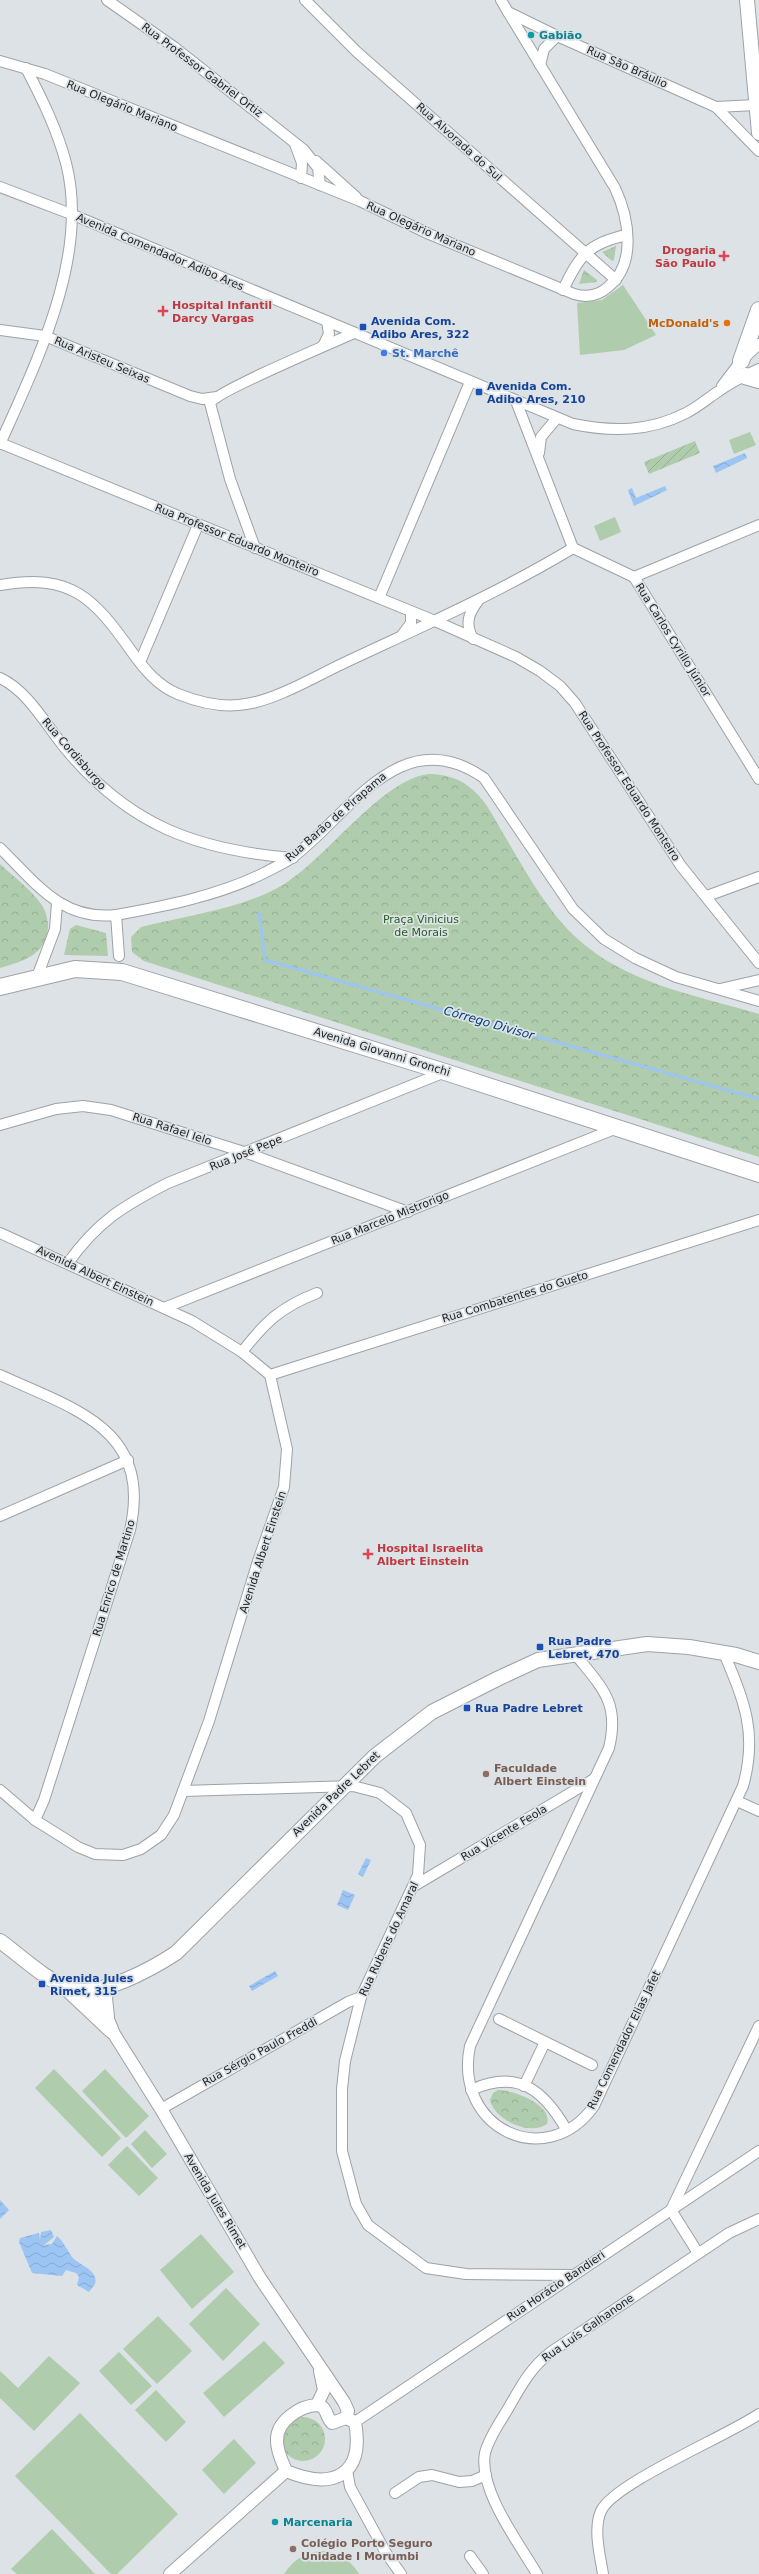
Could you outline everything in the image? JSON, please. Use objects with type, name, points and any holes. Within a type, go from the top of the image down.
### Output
[{"type":"main road","points":[[747,0],[759,133]]},
{"type":"main road","points":[[748,372],[759,310]]},
{"type":"main road","name":"Avenida Giovanni Gronchi","points":[[0,987],[36,977],[75,969],[122,972],[445,1072],[759,1174]]},
{"type":"main road","name":"Avenida Padre Lebret","points":[[62,1985],[83,1990],[108,1985],[141,1975],[176,1953],[342,1786],[396,1738],[432,1712],[538,1660],[647,1644],[689,1646],[759,1662]]},
{"type":"main road","name":"Avenida Jules Rimet","points":[[0,1941],[62,1985]]},
{"type":"main road","points":[[107,2017],[105,1998],[108,1985]]},
{"type":"street","name":"Rua Professor Gabriel Ortiz","points":[[107,0],[254,108],[360,201]]},
{"type":"street","name":"Rua Alvorada do Sul","points":[[305,0],[357,52],[616,280]]},
{"type":"street","points":[[501,0],[615,188],[624,211],[627,235],[625,258],[616,280]]},
{"type":"street","name":"Rua São Bráulio","points":[[508,12],[557,36],[716,107],[759,151]]},
{"type":"street","points":[[540,65],[544,49],[557,36]]},
{"type":"street","name":"Rua Olegário Mariano","points":[[0,61],[26,68],[360,201],[429,234],[563,290],[582,296],[591,296],[606,289],[616,280]]},
{"type":"street","points":[[0,444],[45,336],[65,271],[71,214],[66,164],[57,132],[26,68]]},
{"type":"street","name":"Rua São Bráulio","points":[[716,107],[756,105]]},
{"type":"street","name":"Rua Professor Gabriel Ortiz","points":[[294,143],[302,163],[301,178]]},
{"type":"street","points":[[313,159],[319,172],[320,185]]},
{"type":"street","name":"Avenida Comendador Adibo Ares","points":[[0,187],[71,214],[557,418],[592,428],[640,429],[665,422],[686,413],[748,372],[759,369]]},
{"type":"street","points":[[563,290],[576,262],[584,253],[594,246],[627,235]]},
{"type":"street","points":[[323,346],[329,334],[326,321]]},
{"type":"street","name":"Rua Aristeu Seixas","points":[[0,330],[45,336],[155,383],[202,399],[219,396],[323,346],[354,333]]},
{"type":"street","name":"Avenida Comendador Adibo Ares","points":[[720,390],[748,372],[759,344]]},
{"type":"street","points":[[379,598],[470,382]]},
{"type":"street","points":[[219,396],[212,401],[211,411],[230,480],[255,548]]},
{"type":"street","points":[[202,399],[211,411]]},
{"type":"street","points":[[0,585],[34,580],[48,581],[81,594],[95,605],[116,629],[140,662],[162,685],[176,694],[223,705],[246,704],[304,682],[478,601],[522,579],[573,548],[565,522],[516,401]]},
{"type":"street","points":[[540,459],[539,444],[541,437],[557,418]]},
{"type":"street","name":"Rua Professor Eduardo Monteiro","points":[[0,444],[435,621],[516,657],[540,670],[560,686],[592,727],[681,866],[707,896],[759,963]]},
{"type":"street","points":[[140,662],[198,525]]},
{"type":"street","points":[[634,578],[759,525]]},
{"type":"street","name":"Rua Carlos Cyrillo Júnior","points":[[573,548],[634,578],[759,779]]},
{"type":"street","points":[[473,639],[468,624],[471,611],[478,601]]},
{"type":"street","points":[[402,636],[411,623],[411,612]]},
{"type":"street","name":"Rua Cordisburgo","points":[[0,678],[18,690],[94,780],[110,795],[150,821],[194,841],[229,850],[292,858]]},
{"type":"street","name":"Rua Barão de Pirapama","points":[[56,903],[82,914],[103,917],[144,910],[244,882],[292,858],[369,786],[391,770],[407,763],[431,759],[471,769],[484,778],[573,909],[604,939],[634,958],[676,977],[759,1001]]},
{"type":"street","points":[[0,848],[56,903],[56,929],[36,977]]},
{"type":"street","points":[[707,896],[759,878]]},
{"type":"street","points":[[116,915],[119,956]]},
{"type":"street","name":"Rua Barão de Pirapama","points":[[720,989],[759,980]]},
{"type":"street","name":"Rua José Pepe","points":[[68,1263],[84,1241],[100,1225],[130,1202],[168,1183],[247,1153],[445,1072]]},
{"type":"street","name":"Rua Rafael Ielo","points":[[0,1125],[56,1109],[83,1106],[111,1110],[142,1118],[247,1153],[408,1212]]},
{"type":"street","name":"Rua Marcelo Mistrorigo","points":[[164,1308],[617,1128]]},
{"type":"street","name":"Rua Combatentes do Gueto","points":[[270,1375],[759,1220]]},
{"type":"street","name":"Avenida Albert Einstein","points":[[0,1233],[192,1321],[242,1352],[270,1375],[288,1449],[284,1487],[258,1561],[209,1721],[174,1815],[161,1835],[141,1849],[123,1855],[95,1854],[78,1847],[35,1820],[0,1790]]},
{"type":"street","points":[[242,1352],[263,1325],[280,1311],[318,1293]]},
{"type":"street","name":"Rua Enrico de Martino","points":[[0,1375],[84,1414],[100,1424],[116,1441],[128,1460],[134,1493],[134,1513],[130,1530],[44,1800],[35,1820]]},
{"type":"street","points":[[0,1516],[128,1460]]},
{"type":"street","name":"Rua Comendador Elias Jafet","points":[[575,1654],[605,1691],[613,1711],[614,1722],[610,1748],[594,1779],[470,2046],[467,2063],[471,2090],[486,2118],[496,2126],[512,2134],[530,2138],[544,2137],[566,2129],[585,2116],[594,2106],[737,1801],[748,1767],[750,1730],[742,1696],[724,1653]]},
{"type":"street","name":"Rua Vicente Feola","points":[[414,1886],[594,1779]]},
{"type":"street","name":"Rua Rubens do Amaral","points":[[183,1790],[353,1786],[380,1793],[406,1813],[420,1845],[420,1862],[414,1886],[361,1997],[345,2061],[340,2133],[348,2178],[356,2204],[368,2225],[426,2268],[466,2274],[572,2275]]},
{"type":"street","points":[[737,1801],[759,1811]]},
{"type":"street","name":"Avenida Jules Rimet","points":[[62,1985],[114,2034]]},
{"type":"street","name":"Avenida Jules Rimet","points":[[83,1990],[107,2017],[114,2034],[161,2109],[260,2278],[344,2402],[350,2420]]},
{"type":"street","name":"Rua Sérgio Paulo Freddi","points":[[161,2109],[348,2002],[361,1997]]},
{"type":"street","points":[[499,2019],[592,2065]]},
{"type":"street","points":[[698,2253],[671,2210],[759,2026]]},
{"type":"street","points":[[524,2086],[545,2042]]},
{"type":"street","points":[[471,2090],[494,2081],[505,2081],[524,2086],[545,2098],[566,2129]]},
{"type":"street","name":"Rua Horácio Bandieri","points":[[350,2420],[759,2151]]},
{"type":"street","name":"Rua Luís Galhanone","points":[[537,2574],[489,2488],[486,2475],[486,2452],[490,2439],[524,2382],[541,2359],[698,2253],[729,2233],[759,2218]]},
{"type":"street","name":"Avenida Jules Rimet","points":[[317,2406],[324,2390],[320,2366]]},
{"type":"street","points":[[308,2406],[323,2406],[332,2423],[350,2420],[357,2434],[355,2452],[347,2470],[338,2477],[323,2481],[286,2471],[278,2447],[278,2434],[293,2414],[308,2406]]},
{"type":"street","points":[[603,2574],[598,2534],[598,2520],[609,2500],[630,2485],[759,2414]]},
{"type":"street","points":[[347,2470],[350,2487],[386,2554],[402,2574]]},
{"type":"street","points":[[170,2574],[286,2471]]},
{"type":"street","points":[[395,2494],[419,2477],[432,2475],[459,2482],[472,2481],[486,2475]]},
{"type":"street","points":[[470,2556],[483,2574]]},
{"type":"green space","points":[[616,246],[614,260],[612,261],[602,252]]},
{"type":"green space","points":[[584,270],[597,280],[597,282],[579,284]]},
{"type":"green space","points":[[623,285],[656,335],[624,350],[580,355],[577,303],[602,300]]},
{"type":"green space","points":[[750,432],[756,445],[734,454],[729,440]]},
{"type":"green space","points":[[695,441],[700,453],[649,474],[644,462]]},
{"type":"green space","points":[[615,517],[621,532],[600,541],[594,526]]},
{"type":"green space","name":"Praça Vinicius de Morais","points":[[429,774],[447,776],[458,780],[478,795],[490,811],[550,908],[573,934],[605,960],[626,971],[669,988],[759,1014],[759,1157],[144,961],[132,952],[131,937],[141,927],[231,906],[248,901],[281,886],[298,874],[373,805],[392,790],[411,779]]},
{"type":"green space","points":[[0,864],[39,901],[45,912],[48,928],[42,945],[32,956],[17,963],[0,968]]},
{"type":"green space","points":[[76,925],[106,933],[108,956],[64,955],[70,929]]},
{"type":"green space","points":[[54,2069],[121,2138],[102,2157],[35,2088]]},
{"type":"green space","points":[[105,2069],[149,2116],[126,2138],[82,2091]]},
{"type":"green space","points":[[498,2090],[522,2096],[538,2105],[547,2117],[547,2124],[540,2127],[531,2128],[523,2127],[505,2120],[498,2114],[490,2100],[493,2093]]},
{"type":"green space","points":[[145,2130],[167,2154],[152,2168],[131,2144]]},
{"type":"green space","points":[[127,2146],[158,2178],[139,2196],[108,2165]]},
{"type":"green space","points":[[201,2234],[234,2272],[192,2309],[160,2270]]},
{"type":"green space","points":[[226,2288],[260,2324],[223,2361],[189,2324]]},
{"type":"green space","points":[[158,2316],[192,2351],[157,2384],[123,2349]]},
{"type":"green space","points":[[264,2341],[285,2363],[224,2417],[203,2393]]},
{"type":"green space","points":[[119,2352],[152,2386],[131,2405],[99,2371]]},
{"type":"green space","points":[[49,2356],[80,2383],[34,2431],[0,2398],[0,2371],[18,2388]]},
{"type":"green space","points":[[156,2390],[186,2422],[166,2442],[135,2410]]},
{"type":"green space","points":[[80,2413],[178,2514],[117,2574],[111,2574],[15,2476]]},
{"type":"green space","points":[[303,2417],[315,2421],[321,2427],[325,2439],[321,2451],[315,2457],[303,2461],[291,2457],[285,2451],[281,2439],[285,2427],[291,2421]]},
{"type":"green space","points":[[234,2439],[256,2463],[224,2494],[202,2470]]},
{"type":"green space","points":[[52,2529],[95,2574],[17,2574],[11,2569]]},
{"type":"green space","points":[[326,2551],[345,2559],[353,2565],[359,2574],[284,2574],[292,2564],[302,2556],[313,2552]]},
{"type":"water","points":[[745,453],[747,458],[716,473],[713,466]]},
{"type":"water","points":[[665,486],[667,490],[634,506],[628,490],[632,488],[636,498]]},
{"type":"water","points":[[366,1858],[371,1860],[363,1877],[358,1874]]},
{"type":"water","points":[[343,1890],[355,1895],[348,1910],[337,1905]]},
{"type":"water","points":[[275,1971],[278,1976],[252,1991],[249,1986]]},
{"type":"water","points":[[0,2200],[9,2210],[0,2219]]},
{"type":"water","points":[[51,2230],[54,2237],[44,2245],[52,2244],[57,2236],[64,2243],[72,2257],[92,2272],[95,2279],[95,2284],[89,2292],[77,2285],[79,2277],[76,2273],[66,2270],[62,2276],[32,2273],[19,2242],[20,2238],[39,2233],[40,2240],[41,2232]]},
{"type":"waterway","name":"Córrego Divisor","points":[[259,913],[265,960],[759,1099]]},
{"type":"place","name":"Gabião","points":[[531,35]]},
{"type":"place","name":"Drogaria São Paulo","points":[[724,256]]},
{"type":"place","name":"Hospital Infantil Darcy Vargas","points":[[163,311]]},
{"type":"place","name":"McDonald's","points":[[727,323]]},
{"type":"place","name":"Avenida Com. Adibo Ares, 322","points":[[363,327]]},
{"type":"place","name":"St. Marchê","points":[[384,353]]},
{"type":"place","name":"Avenida Com. Adibo Ares, 210","points":[[479,392]]},
{"type":"place","name":"Hospital Israelita Albert Einstein","points":[[368,1554]]},
{"type":"place","name":"Rua Padre Lebret, 470","points":[[540,1647]]},
{"type":"place","name":"Rua Padre Lebret","points":[[467,1708]]},
{"type":"place","name":"Faculdade Albert Einstein","points":[[486,1774]]},
{"type":"place","name":"Avenida Jules Rimet, 315","points":[[42,1984]]},
{"type":"place","name":"Marcenaria","points":[[275,2522]]},
{"type":"place","name":"Colégio Porto Seguro Unidade I Morumbi","points":[[293,2549]]}]
